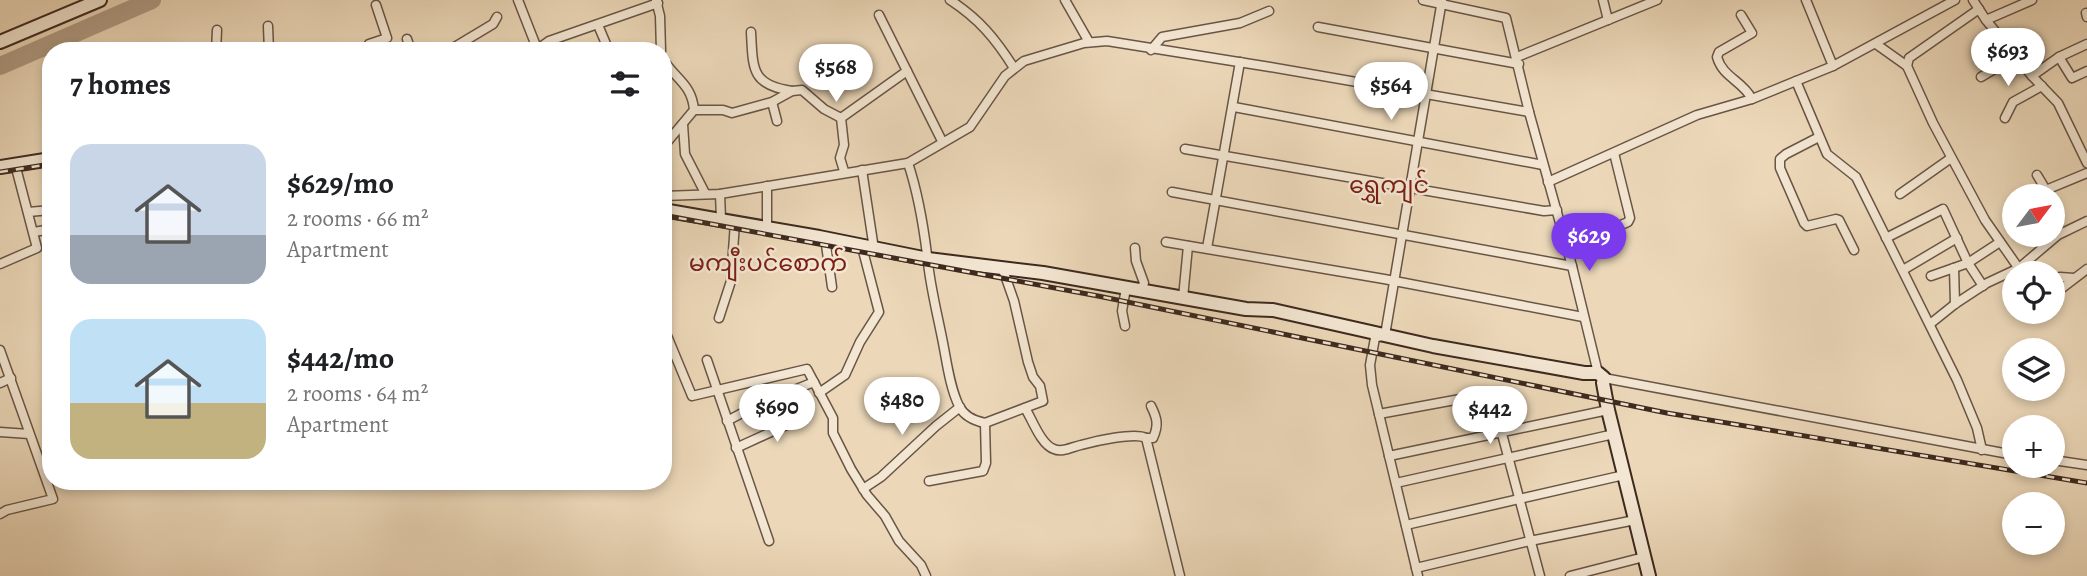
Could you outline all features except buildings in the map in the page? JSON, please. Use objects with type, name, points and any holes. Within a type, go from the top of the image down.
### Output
[{"type":"street","points":[[0,42],[100,0]]},
{"type":"street","points":[[517,0],[535,42]]},
{"type":"street","points":[[950,0],[976,18],[1001,47],[1014,68]]},
{"type":"street","points":[[1065,0],[1089,42]]},
{"type":"street","points":[[1423,0],[1506,18],[1543,165],[1573,266],[1583,317],[1601,375],[1649,576]]},
{"type":"street","points":[[1603,0],[1608,20]]},
{"type":"street","points":[[1318,27],[1433,49],[1518,60],[1657,0]]},
{"type":"street","points":[[1807,0],[1833,66]]},
{"type":"street","points":[[1548,182],[1697,115],[1752,99],[1833,66],[1955,0]]},
{"type":"street","points":[[1973,0],[1986,20],[2065,115],[2086,158]]},
{"type":"street","points":[[1986,20],[2032,0]]},
{"type":"street","points":[[549,41],[657,2],[660,42]]},
{"type":"street","points":[[1385,335],[1442,2]]},
{"type":"street","points":[[375,42],[387,38],[376,5]]},
{"type":"street","points":[[1979,9],[1909,58],[1907,66],[1911,79],[1984,220],[2013,261]]},
{"type":"street","points":[[1151,50],[1162,37],[1240,23],[1269,11]]},
{"type":"street","points":[[879,15],[942,141]]},
{"type":"street","points":[[1741,15],[1752,33],[1720,52],[1717,57],[1727,76],[1741,83],[1752,99]]},
{"type":"street","points":[[466,42],[475,33],[493,24],[497,17]]},
{"type":"street","points":[[598,25],[605,42]]},
{"type":"street","points":[[268,26],[269,42]]},
{"type":"street","points":[[216,42],[217,30]]},
{"type":"street","points":[[751,32],[752,59],[763,83],[775,89],[802,90],[824,109],[841,118]]},
{"type":"street","points":[[672,195],[720,194],[908,163],[970,127],[1005,76],[1024,61],[1089,42],[1107,41],[1240,62],[1529,112]]},
{"type":"street","points":[[1876,44],[1907,66]]},
{"type":"street","points":[[2032,76],[2059,57],[2087,44]]},
{"type":"street","points":[[1981,77],[2016,56]]},
{"type":"street","points":[[2059,57],[2073,78],[2087,71]]},
{"type":"street","points":[[1207,248],[1240,62]]},
{"type":"street","points":[[672,69],[686,85],[693,98],[694,110],[672,137]]},
{"type":"street","points":[[841,118],[907,71]]},
{"type":"street","points":[[1796,81],[1827,154],[1856,177],[1903,270],[1957,380],[1982,450]]},
{"type":"street","points":[[2005,118],[2013,102],[2042,86]]},
{"type":"street","points":[[694,110],[723,110],[732,113],[772,102],[792,91]]},
{"type":"street","points":[[772,102],[777,121]]},
{"type":"street","points":[[1234,107],[1543,165]]},
{"type":"street","points":[[841,118],[844,145],[840,158],[844,172]]},
{"type":"street","points":[[683,124],[685,154],[705,193]]},
{"type":"street","points":[[1819,137],[1786,154],[1780,159],[1780,168],[1804,223],[1813,226],[1839,220],[1854,250]]},
{"type":"street","points":[[1185,149],[1544,211],[1557,210]]},
{"type":"street","points":[[1568,248],[1628,222],[1630,218],[1614,153]]},
{"type":"street","points":[[1900,194],[1951,158]]},
{"type":"street","points":[[0,167],[42,160]]},
{"type":"street","points":[[908,163],[920,206],[946,355],[960,407],[976,422],[985,423],[1043,401],[1040,386],[1032,377],[1014,301],[1002,267]]},
{"type":"street","points":[[0,264],[35,250],[37,242],[15,164]]},
{"type":"street","points":[[820,393],[845,375],[860,342],[879,312],[868,248],[862,170]]},
{"type":"street","points":[[2064,184],[2087,173]]},
{"type":"street","points":[[2036,174],[2041,184]]},
{"type":"street","points":[[767,186],[767,228]]},
{"type":"street","points":[[1172,192],[1573,266]]},
{"type":"street","points":[[720,194],[721,219]]},
{"type":"street","points":[[1886,238],[1943,209],[1968,263],[1983,286]]},
{"type":"street","points":[[28,212],[42,211]]},
{"type":"street","points":[[672,212],[928,259],[1002,267],[1246,309],[1273,310],[1465,352],[1601,375],[2002,453]]},
{"type":"street","points":[[2031,261],[2058,235],[2087,221]]},
{"type":"street","points":[[719,318],[731,281],[735,222]]},
{"type":"street","points":[[34,232],[42,231]]},
{"type":"street","points":[[825,238],[832,287]]},
{"type":"street","points":[[1903,270],[1958,238]]},
{"type":"street","points":[[1166,242],[1583,317]]},
{"type":"street","points":[[1931,276],[1968,263],[2000,242]]},
{"type":"street","points":[[1183,298],[1188,246]]},
{"type":"street","points":[[1135,248],[1136,261],[1144,282],[1141,290]]},
{"type":"street","points":[[1954,268],[1955,303]]},
{"type":"street","points":[[2065,285],[2087,269]]},
{"type":"street","points":[[2065,277],[2074,278]]},
{"type":"street","points":[[1930,324],[1955,303],[2002,278]]},
{"type":"street","points":[[1125,326],[1122,311],[1126,288]]},
{"type":"street","points":[[1385,335],[1375,338],[1370,365],[1372,385],[1417,572],[1530,541],[1635,520]]},
{"type":"street","points":[[672,347],[692,396],[805,368],[833,418],[833,433],[863,489],[885,516],[899,541],[921,565],[926,576]]},
{"type":"street","points":[[0,350],[42,469]]},
{"type":"street","points":[[707,360],[769,541]]},
{"type":"street","points":[[0,383],[10,378]]},
{"type":"street","points":[[727,421],[758,404],[814,382]]},
{"type":"street","points":[[1379,414],[1488,396],[1494,404],[1540,576]]},
{"type":"street","points":[[758,404],[771,431]]},
{"type":"street","points":[[1026,408],[1044,441],[1052,449],[1063,450],[1128,436],[1143,435],[1153,438],[1157,417],[1151,406]]},
{"type":"street","points":[[863,489],[881,477],[960,407]]},
{"type":"street","points":[[1389,456],[1608,410]]},
{"type":"street","points":[[736,448],[806,416]]},
{"type":"street","points":[[929,481],[982,471],[986,463],[985,423]]},
{"type":"street","points":[[0,432],[29,434]]},
{"type":"street","points":[[1396,483],[1614,434]]},
{"type":"street","points":[[1146,438],[1181,576]]},
{"type":"street","points":[[2065,462],[2087,465]]},
{"type":"street","points":[[1406,525],[1624,475]]},
{"type":"street","points":[[0,514],[53,499],[50,490]]},
{"type":"street","points":[[1570,576],[1644,557]]},
{"type":"waterway","points":[[55,42],[152,0]]},
{"type":"waterway","points":[[0,66],[42,48]]},
{"type":"railway","points":[[0,172],[42,165]]},
{"type":"railway","points":[[672,217],[1098,296],[1667,413],[2087,483]]},
{"type":"district","name":"ရွှေကျင်","points":[[1389,185]]},
{"type":"district","name":"မကျီးပင်စောက်","points":[[768,263]]}]
